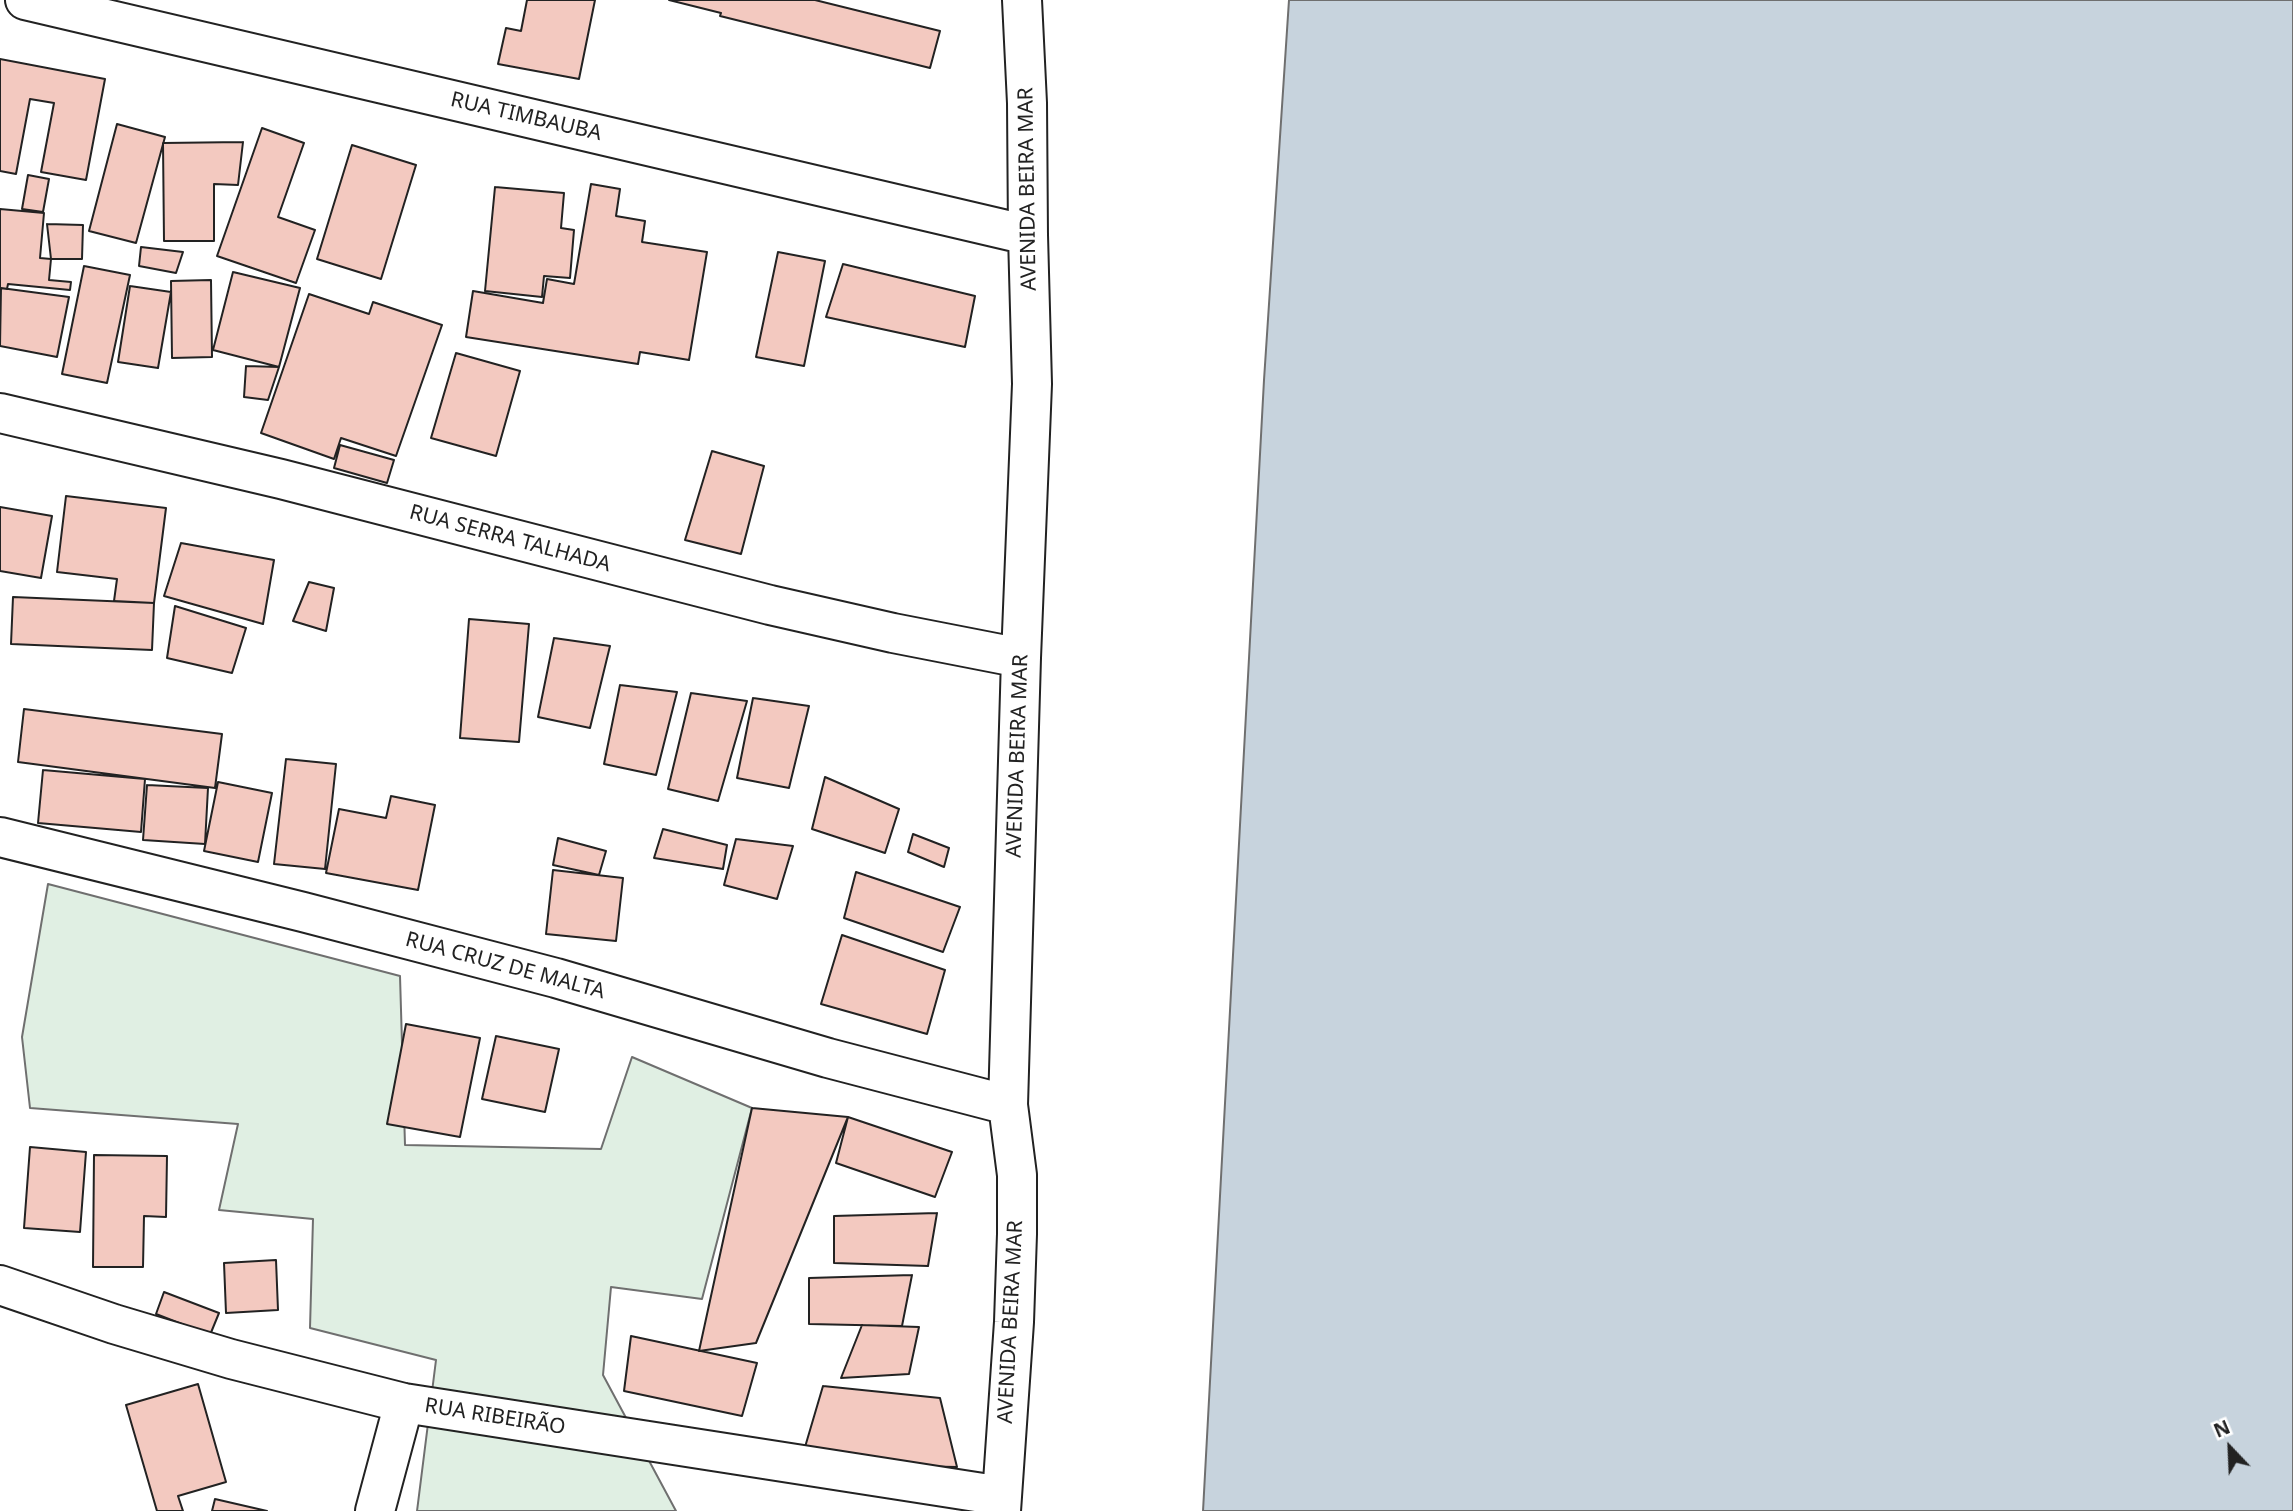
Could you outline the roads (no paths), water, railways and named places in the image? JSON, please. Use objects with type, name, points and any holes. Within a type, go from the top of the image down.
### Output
[{"type":"street","name":"RUA TIMBAUBA","points":[[25,0],[1028,235]]},
{"type":"street","name":"AVENIDA BEIRA MAR","points":[[1001,1504],[1014,1322],[1017,1234],[1017,1175],[1008,1105],[1032,384],[1027,103],[1022,0]]},
{"type":"street","name":"RUA SERRA TALHADA","points":[[0,413],[281,480],[770,605],[1021,658]]},
{"type":"street","name":"RUA CRUZ DE MALTA","points":[[0,837],[556,978],[828,1058],[1008,1105]]},
{"type":"street","name":"RUA RIBEIRÃO","points":[[0,1285],[114,1324],[231,1359],[404,1403],[1001,1504]]},
{"type":"street","points":[[375,1511],[404,1403]]}]
